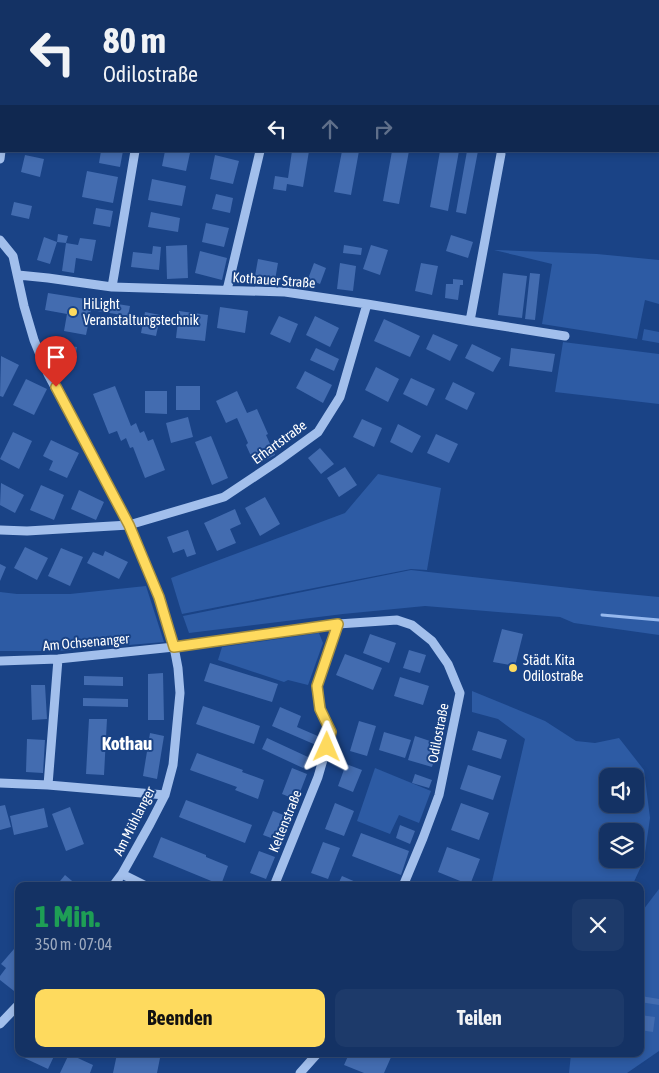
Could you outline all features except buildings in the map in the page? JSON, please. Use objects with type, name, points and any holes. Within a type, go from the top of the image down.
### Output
[{"type":"street","points":[[112,287],[135,152]]},
{"type":"street","points":[[227,290],[260,152]]},
{"type":"street","points":[[470,322],[501,154]]},
{"type":"street","points":[[0,240],[12,256],[18,275]]},
{"type":"street","name":"Kothauer Straße","points":[[18,275],[112,287],[285,292],[565,336]]},
{"type":"street","name":"Am Mühlanger","points":[[18,275],[24,306],[34,340],[48,374],[129,525],[159,597],[174,647],[178,668],[180,693],[173,765],[165,795],[122,874],[115,882]]},
{"type":"street","name":"Erhartstraße","points":[[0,530],[27,532],[129,525],[224,497],[318,432],[340,396],[367,304]]},
{"type":"street","name":"Odilostraße","points":[[174,647],[338,624],[397,620],[412,625],[432,641],[448,664],[460,693],[439,795],[405,882]]},
{"type":"street","name":"Keltenstraße","points":[[276,882],[318,777],[331,732],[320,709],[317,686],[338,624]]},
{"type":"street","name":"Am Ochsenanger","points":[[0,661],[58,659],[174,647]]},
{"type":"street","points":[[48,785],[58,659]]},
{"type":"street","points":[[0,783],[165,795]]},
{"type":"street","points":[[122,874],[138,882]]},
{"type":"street","points":[[0,1024],[15,1008]]},
{"type":"street","points":[[300,1073],[314,1057]]},
{"type":"shaded area","points":[[494,250],[597,254],[659,260],[659,304],[645,300],[637,339],[542,324],[552,264]]},
{"type":"shaded area","points":[[644,329],[659,332],[659,343],[642,340]]},
{"type":"shaded area","points":[[563,342],[659,354],[659,404],[555,392]]},
{"type":"shaded area","points":[[378,474],[441,488],[427,570],[411,569],[182,614],[171,578],[345,513]]},
{"type":"shaded area","points":[[411,570],[659,597],[659,635],[574,623],[560,617],[425,606],[189,633],[183,616]]},
{"type":"shaded area","points":[[146,586],[164,642],[58,651],[0,651],[0,592],[17,594],[70,594]]},
{"type":"shaded area","points":[[319,633],[323,643],[308,685],[288,680],[284,682],[218,660],[222,647]]},
{"type":"shaded area","points":[[472,691],[545,721],[576,741],[595,743],[619,738],[642,768],[599,768],[599,813],[644,813],[644,770],[650,818],[644,860],[644,823],[599,823],[599,868],[640,868],[634,882],[492,882],[525,739],[498,719],[472,712]]},
{"type":"shaded area","points":[[375,768],[431,791],[419,823],[399,815],[390,834],[357,821]]},
{"type":"shaded area","points":[[659,889],[659,1051],[627,1073],[569,1073],[571,1057],[644,1057],[644,909]]},
{"type":"waterway","points":[[602,615],[659,620]]},
{"type":"place","name":"HiLight Veranstaltungstechnik","points":[[73,312]]},
{"type":"place","name":"Städt. Kita Odilostraße","points":[[513,668]]},
{"type":"district","name":"Kothau","points":[[127,743]]},
{"type":"route","points":[[56,387],[129,525],[159,597],[174,647],[338,624],[317,686],[320,709],[331,732],[327,747]]}]
